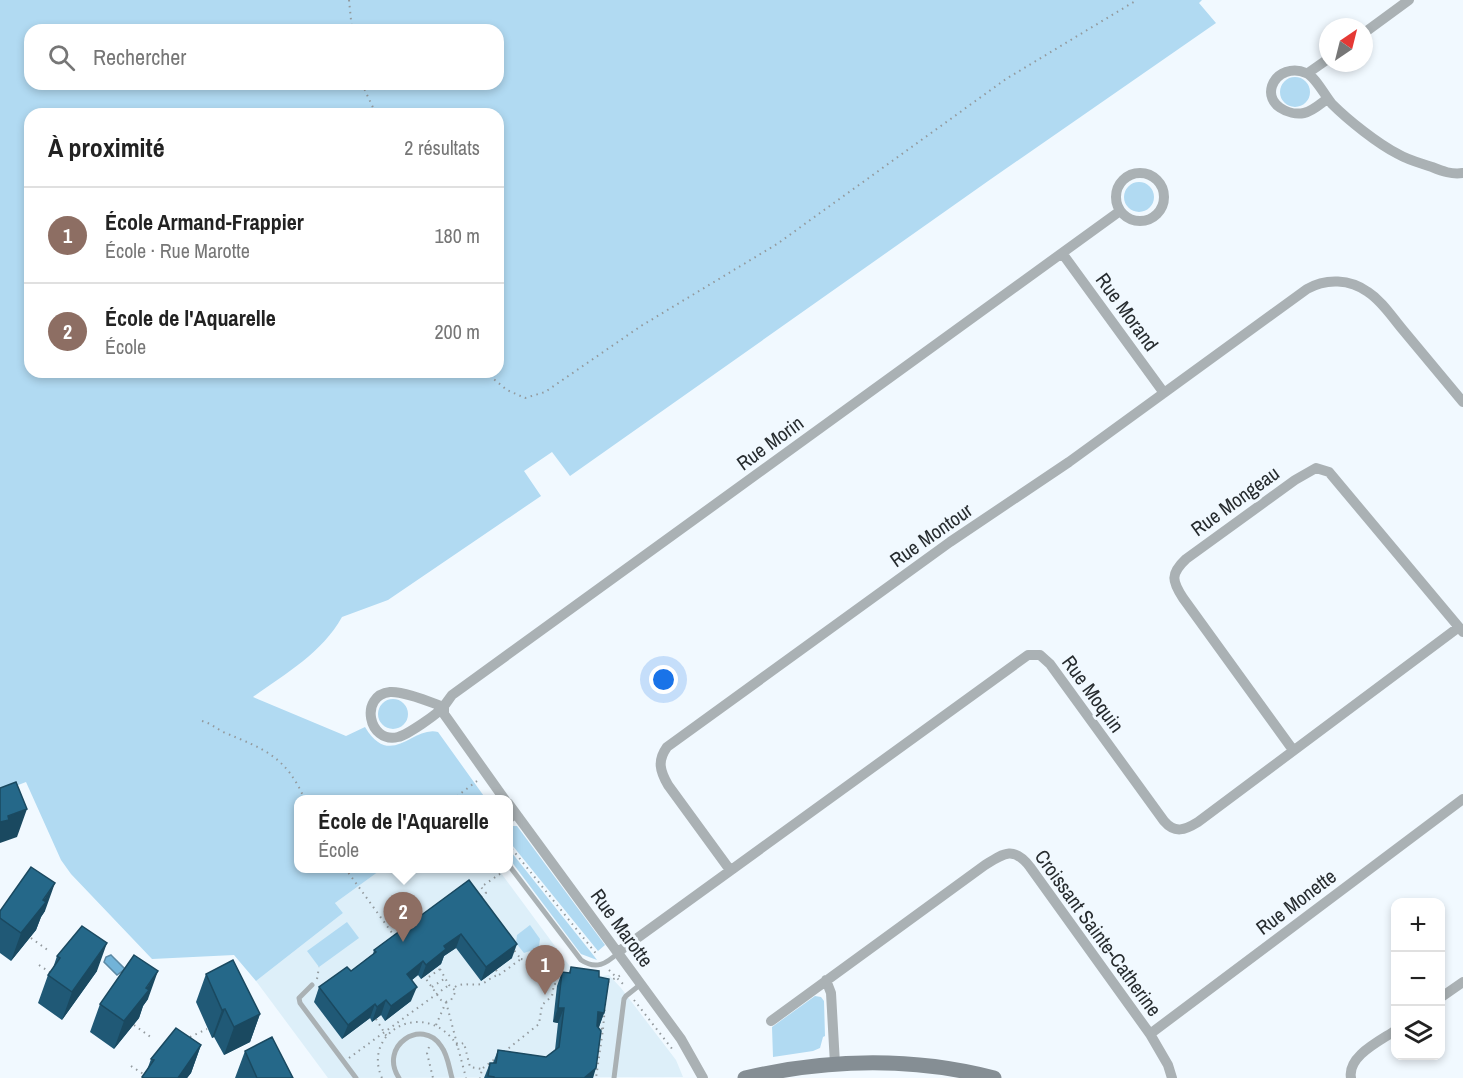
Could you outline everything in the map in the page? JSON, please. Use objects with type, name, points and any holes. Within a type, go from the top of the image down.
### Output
[{"type":"street","points":[[1373,26],[1409,0]]},
{"type":"street","points":[[1308,73],[1319,65]]},
{"type":"street","points":[[1327,99],[1314,109],[1302,113],[1286,112],[1275,103],[1271,90],[1282,74],[1295,70],[1308,73],[1338,110],[1396,153],[1445,172],[1463,173]]},
{"type":"street","points":[[1140,172],[1154,177],[1160,183],[1164,199],[1157,214],[1150,219],[1134,221],[1120,211],[1116,204],[1116,189],[1125,177],[1140,172]]},
{"type":"street","name":"Rue Morin","points":[[444,706],[391,692],[381,695],[374,701],[370,714],[377,732],[385,737],[394,738],[413,729],[444,706],[452,695],[1120,211]]},
{"type":"street","name":"Rue Morand","points":[[1062,253],[1164,393]]},
{"type":"street","name":"Rue Montour","points":[[730,870],[662,774],[659,764],[667,747],[950,542],[1047,478],[1307,289],[1324,282],[1341,281],[1361,287],[1376,298],[1463,402]]},
{"type":"street","name":"Rue Mongeau","points":[[1293,750],[1178,590],[1175,571],[1186,559],[1308,471],[1316,468],[1322,469],[1335,477],[1461,630]]},
{"type":"street","name":"Rue Moquin","points":[[618,952],[1028,655],[1040,655],[1050,664],[1173,830],[1185,829],[1198,822],[1293,750],[1461,630]]},
{"type":"street","points":[[444,706],[444,714],[501,795]]},
{"type":"street","name":"Rue Monette","points":[[1150,1034],[1463,799]]},
{"type":"street","name":"Rue Marotte","points":[[513,819],[618,952],[686,1047],[703,1078]]},
{"type":"street","name":"Croissant Sainte-Catherine","points":[[771,1021],[985,865],[1008,853],[1024,859],[1030,867],[1150,1034],[1168,1065],[1172,1078]]},
{"type":"street","points":[[826,980],[831,993],[835,1064]]},
{"type":"street","points":[[1445,995],[1463,982]]},
{"type":"street","points":[[1351,1078],[1351,1068],[1358,1057],[1391,1033]]},
{"type":"street","points":[[745,1078],[835,1064],[888,1063],[930,1066],[994,1078]]},
{"type":"lane","points":[[513,871],[581,960],[588,965],[600,966],[618,952]]},
{"type":"lane","points":[[614,1078],[624,999],[641,984]]},
{"type":"lane","points":[[312,985],[299,998],[300,1004],[356,1078]]},
{"type":"lane","points":[[399,1078],[393,1067],[395,1050],[404,1039],[419,1034],[434,1038],[442,1047],[452,1078]]},
{"type":"path","points":[[349,0],[351,24]]},
{"type":"path","points":[[492,378],[507,390],[525,398],[545,392],[641,326],[777,244],[1006,79],[1137,0]]},
{"type":"path","points":[[365,90],[373,108]]},
{"type":"path","points":[[202,721],[223,732],[236,735],[281,762],[290,770],[302,795]]},
{"type":"path","points":[[459,795],[477,781]]},
{"type":"path","name":"Rue Marotte","points":[[513,850],[600,959]]},
{"type":"path","points":[[349,873],[397,939]]},
{"type":"path","points":[[477,900],[486,893],[481,887],[500,873]]},
{"type":"path","points":[[31,938],[49,951]]},
{"type":"path","points":[[508,942],[521,959],[555,966],[565,979]]},
{"type":"path","points":[[597,955],[604,950]]},
{"type":"path","points":[[527,953],[527,960]]},
{"type":"path","points":[[454,988],[459,985],[482,984],[521,959]]},
{"type":"path","points":[[39,965],[54,975]]},
{"type":"path","points":[[312,985],[317,981],[319,967]]},
{"type":"path","points":[[436,1025],[446,1002],[456,990],[444,979],[445,975],[440,969],[426,979],[441,1000],[446,1002]]},
{"type":"path","name":"Rue Marotte","points":[[609,969],[625,987]]},
{"type":"path","points":[[496,970],[499,975]]},
{"type":"path","points":[[596,1078],[608,985],[606,983],[623,974]]},
{"type":"path","points":[[432,987],[444,979]]},
{"type":"path","points":[[480,1078],[482,1069],[539,1024],[542,1005],[552,996],[554,984],[563,985]]},
{"type":"path","points":[[358,1051],[449,985]]},
{"type":"path","name":"Rue Marotte","points":[[633,998],[678,1058]]},
{"type":"path","points":[[446,1002],[466,1078]]},
{"type":"path","points":[[376,1018],[387,1037]]},
{"type":"path","points":[[401,1020],[404,1024]]},
{"type":"path","points":[[134,1025],[152,1038]]},
{"type":"path","points":[[593,1028],[603,1029]]},
{"type":"path","points":[[190,1038],[207,1029]]},
{"type":"path","points":[[457,1045],[464,1043],[470,1067],[482,1069]]},
{"type":"path","points":[[431,1044],[427,1053],[433,1078]]},
{"type":"path","points":[[131,1066],[148,1077]]},
{"type":"shaded area","points":[[0,0],[1202,0],[1199,3],[1216,23],[570,476],[552,452],[524,471],[541,496],[388,600],[342,617],[334,630],[313,652],[253,697],[346,736],[365,727],[375,739],[384,745],[393,746],[420,734],[438,732],[483,795],[294,795],[294,873],[376,873],[335,903],[343,913],[256,981],[234,955],[152,959],[71,874],[61,860],[26,782],[0,792]]},
{"type":"shaded area","points":[[1295,77],[1306,81],[1310,92],[1306,103],[1295,107],[1284,103],[1280,92],[1284,81]]},
{"type":"shaded area","points":[[1139,182],[1145,183],[1153,191],[1153,203],[1145,211],[1139,212],[1133,211],[1125,203],[1124,197],[1125,191],[1133,183]]},
{"type":"shaded area","points":[[393,699],[404,703],[408,714],[404,725],[393,729],[382,725],[378,714],[382,703]]},
{"type":"shaded area","points":[[513,826],[517,826],[605,945],[598,951],[513,846]]},
{"type":"shaded area","points":[[513,854],[597,960],[581,954],[513,864]]},
{"type":"shaded area","points":[[376,873],[501,873],[577,976],[609,975],[621,988],[676,1060],[683,1077],[328,1078],[256,981],[343,913],[335,903]]},
{"type":"shaded area","points":[[347,922],[359,938],[319,967],[307,951]]},
{"type":"shaded area","points":[[530,925],[540,939],[539,946],[543,951],[535,957],[530,951],[524,953],[516,943],[517,935]]},
{"type":"shaded area","points":[[111,955],[125,969],[117,975],[104,962],[106,957]]},
{"type":"shaded area","points":[[815,996],[821,997],[824,1001],[825,1036],[820,1048],[773,1057],[772,1027]]},
{"type":"building","points":[[16,782],[27,809],[8,816],[9,820],[0,822],[0,788]]},
{"type":"building","points":[[31,867],[55,883],[43,900],[46,902],[21,933],[0,918],[0,911]]},
{"type":"building","points":[[469,880],[517,944],[486,967],[461,934],[444,946],[446,949],[426,965],[423,961],[407,974],[417,987],[391,1006],[386,1000],[377,1007],[375,1004],[348,1025],[319,987],[347,967],[351,971],[376,952],[374,950]]},
{"type":"building","points":[[82,926],[107,943],[72,992],[48,975],[60,958],[57,956]]},
{"type":"building","points":[[134,955],[158,971],[146,988],[149,990],[124,1021],[100,1004]]},
{"type":"building","points":[[233,960],[260,1014],[234,1027],[225,1009],[222,1010],[206,974]]},
{"type":"building","points":[[571,967],[599,971],[599,977],[609,979],[604,1013],[598,1012],[597,1026],[601,1031],[596,1068],[584,1078],[494,1078],[488,1076],[490,1063],[496,1063],[498,1050],[546,1057],[559,1047],[564,1008],[558,1008],[562,972],[570,973]]},
{"type":"building","points":[[176,1028],[201,1045],[178,1078],[142,1077],[154,1060],[151,1059]]},
{"type":"building","points":[[272,1037],[293,1078],[257,1078],[245,1051]]},
{"type":"place","name":"École de l'Aquarelle","points":[[403,942]]},
{"type":"place","name":"École Armand-Frappier","points":[[545,995]]}]
